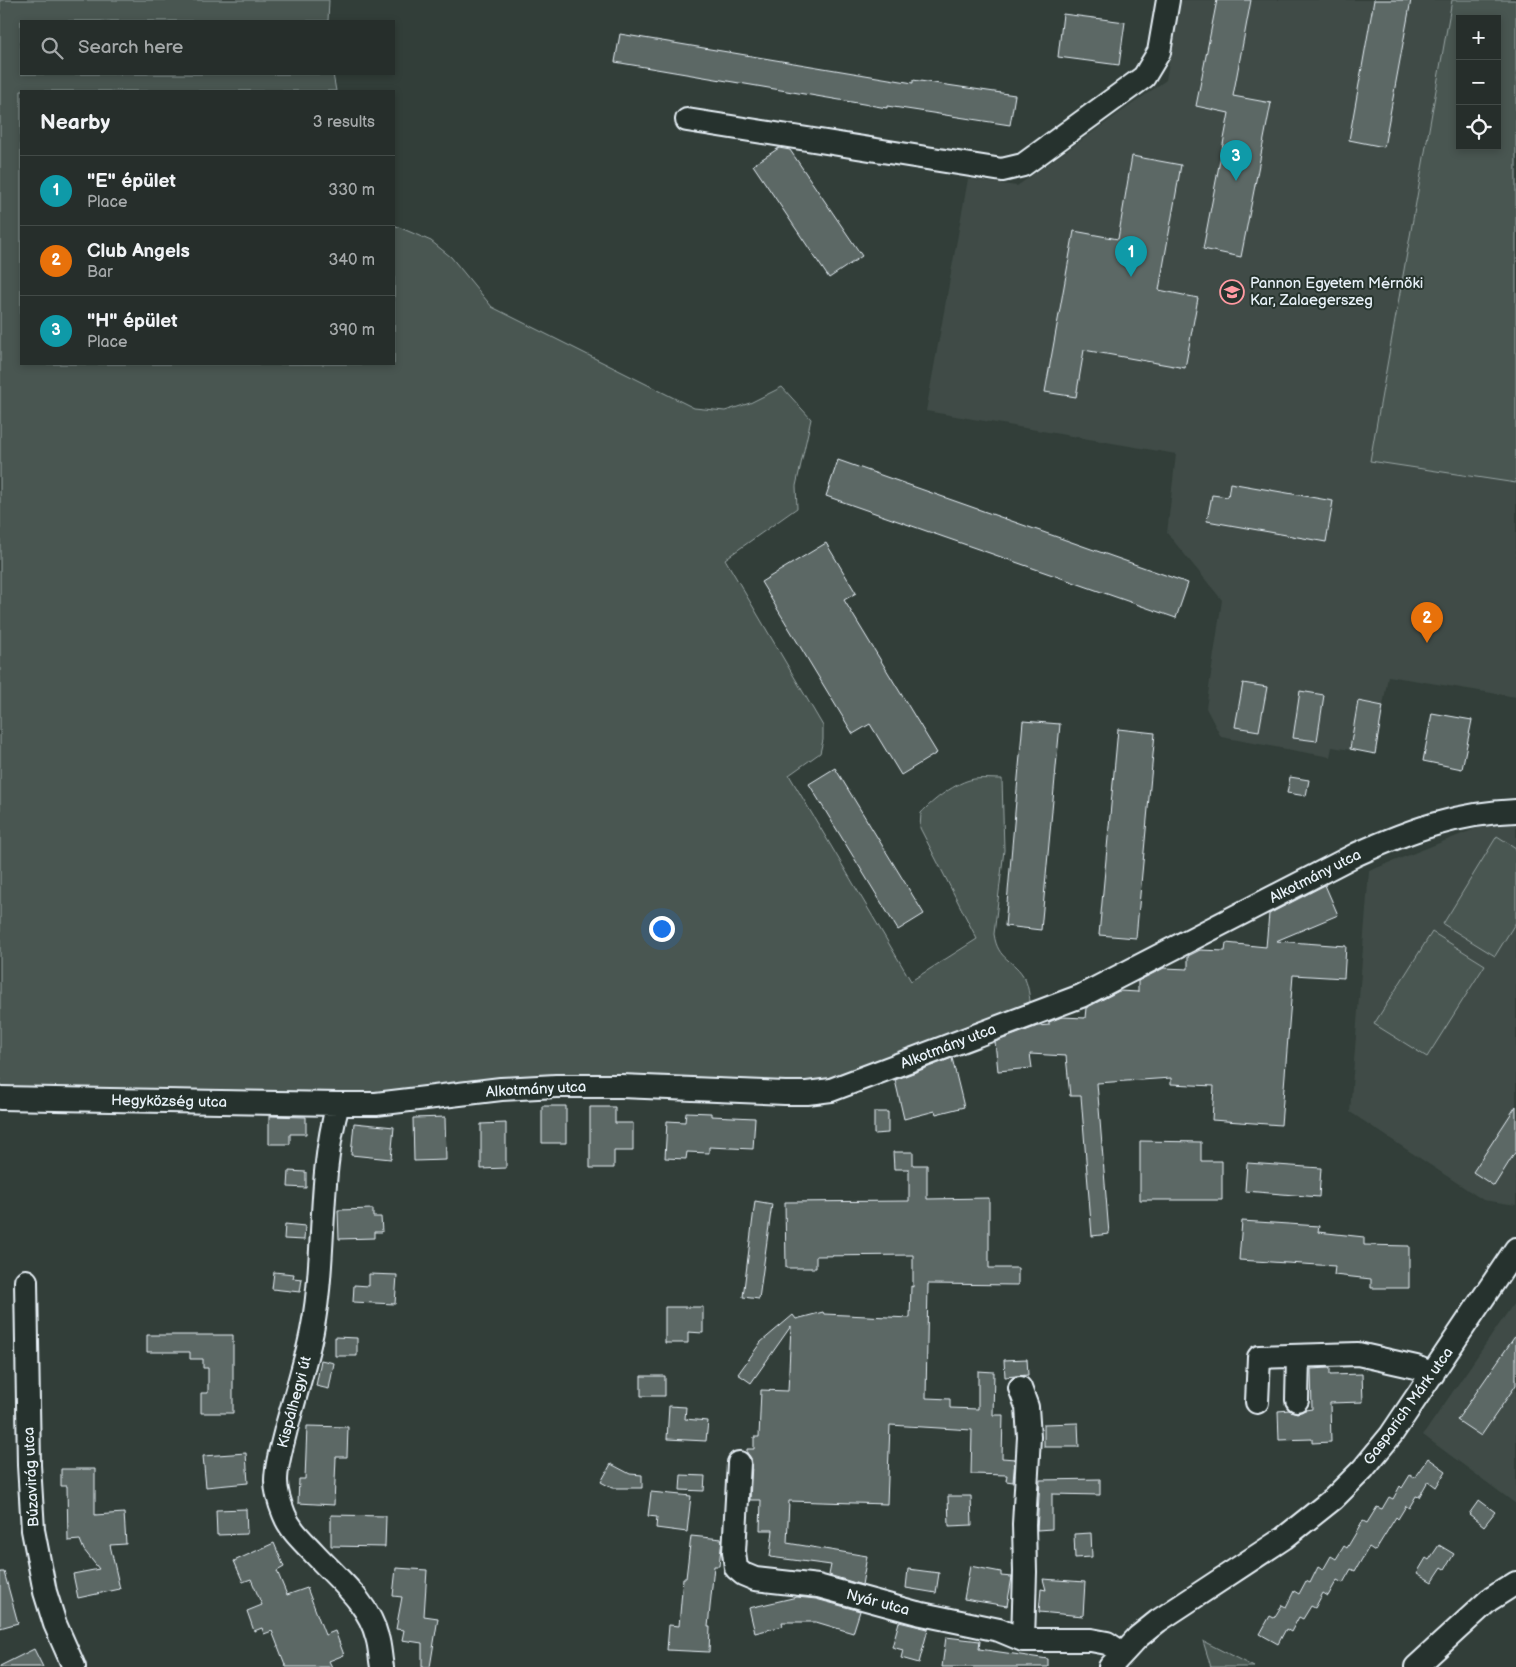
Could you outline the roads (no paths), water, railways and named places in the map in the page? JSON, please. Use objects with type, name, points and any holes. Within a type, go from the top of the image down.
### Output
[{"type":"street","points":[[687,120],[1002,170],[1023,165],[1144,77],[1159,52],[1168,0]]},
{"type":"street","name":"Alkotmány utca","points":[[338,1104],[376,1104],[501,1089],[556,1086],[621,1086],[785,1093],[831,1090],[1081,996],[1357,854],[1394,838],[1462,816],[1516,811]]},
{"type":"street","name":"Hegyközség utca","points":[[0,1098],[338,1104]]},
{"type":"street","name":"Kispálhegyi út","points":[[338,1104],[333,1121],[326,1169],[321,1255],[315,1310],[309,1343],[279,1458],[276,1482],[278,1499],[284,1516],[296,1534],[356,1598],[368,1616],[377,1636],[382,1667]]},
{"type":"street","name":"Gasparich Márk utca","points":[[1116,1660],[1138,1637],[1164,1617],[1284,1538],[1333,1498],[1363,1469],[1391,1435],[1516,1249]]},
{"type":"street","name":"Búzavirág utca","points":[[26,1281],[29,1465],[33,1530],[45,1592],[55,1624],[74,1667]]},
{"type":"street","points":[[1257,1402],[1259,1357],[1358,1354],[1416,1367],[1433,1374]]},
{"type":"street","points":[[1297,1400],[1298,1356]]},
{"type":"street","points":[[1020,1388],[1027,1407],[1030,1437],[1024,1524],[1023,1640]]},
{"type":"street","name":"Nyár utca","points":[[739,1463],[734,1552],[736,1568],[743,1574],[755,1579],[818,1586],[917,1613],[999,1630],[1023,1640],[1091,1640],[1106,1643],[1116,1660]]},
{"type":"street","points":[[1416,1667],[1489,1600],[1516,1583]]},
{"type":"place","name":"\"H\" épület","points":[[1236,181]]},
{"type":"place","name":"\"E\" épület","points":[[1131,277]]},
{"type":"place","name":"Pannon Egyetem Mérnöki Kar, Zalaegerszeg","points":[[1232,292]]},
{"type":"place","name":"Club Angels","points":[[1427,643]]}]
